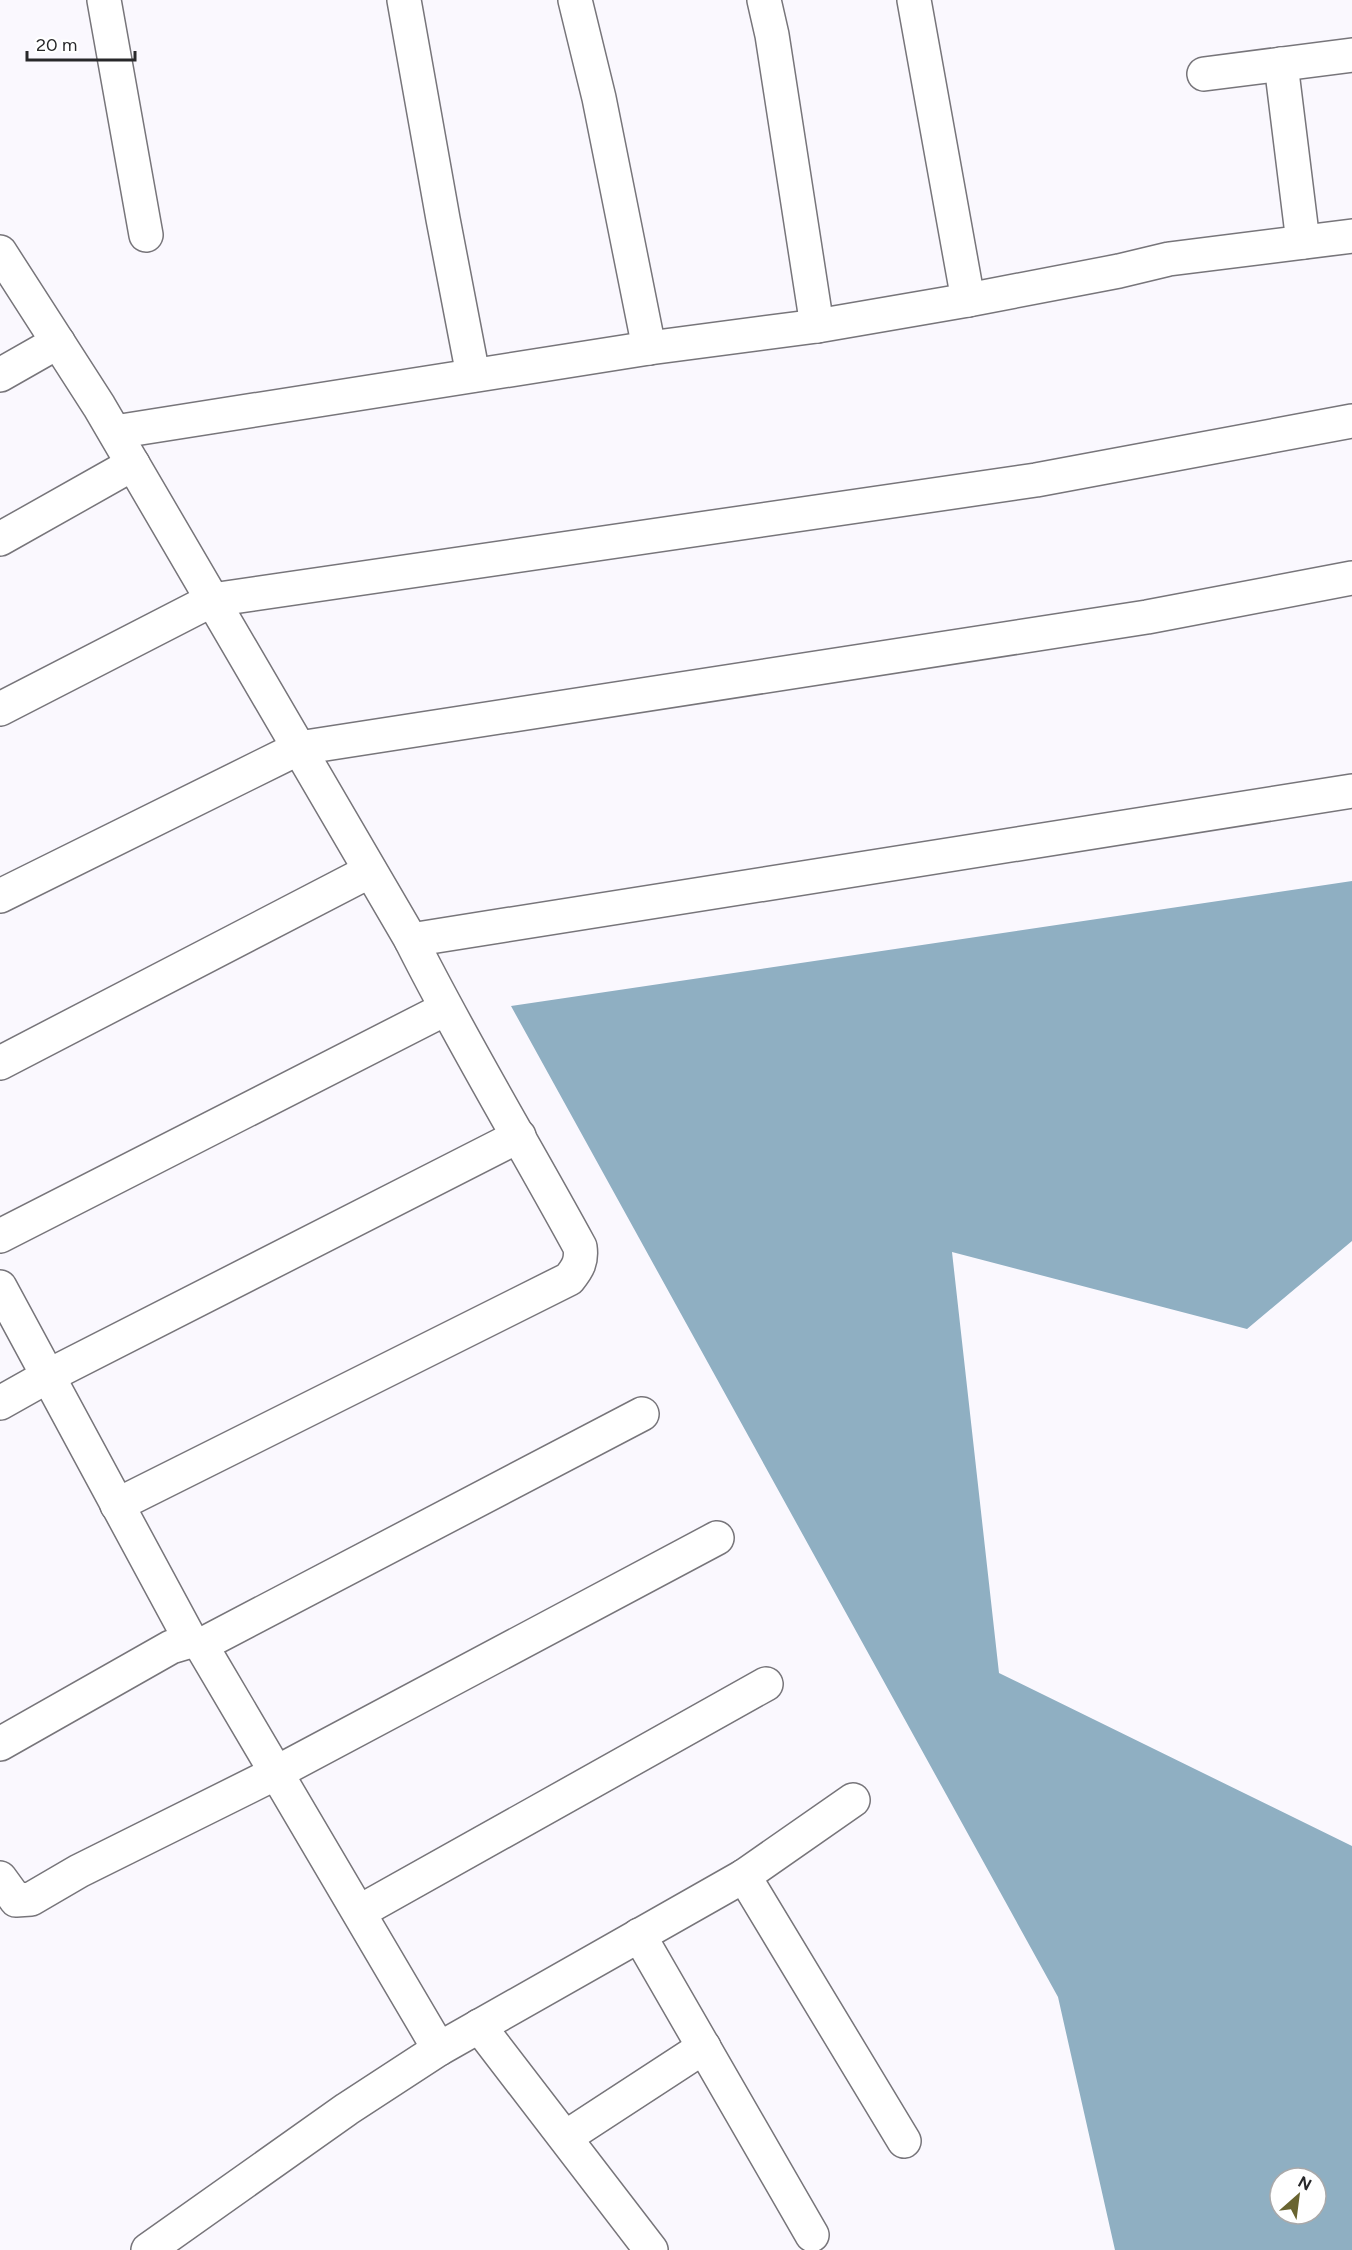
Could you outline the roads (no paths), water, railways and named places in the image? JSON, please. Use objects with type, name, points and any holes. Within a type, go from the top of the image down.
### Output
[{"type":"street","points":[[104,0],[146,235]]},
{"type":"street","points":[[404,0],[473,375]]},
{"type":"street","points":[[575,0],[599,98],[649,348]]},
{"type":"street","points":[[764,0],[772,35],[817,326]]},
{"type":"street","points":[[914,0],[968,300]]},
{"type":"street","points":[[1204,74],[1352,55]]},
{"type":"street","points":[[1281,63],[1303,243]]},
{"type":"street","points":[[115,432],[649,348],[817,326],[968,300],[1169,259],[1352,236]]},
{"type":"street","points":[[0,252],[115,432],[411,940],[445,1009],[580,1247],[581,1256],[578,1268],[569,1279],[117,1504]]},
{"type":"street","points":[[0,375],[58,342]]},
{"type":"street","points":[[0,709],[212,600],[1036,480],[1352,421]]},
{"type":"street","points":[[0,539],[133,464]]},
{"type":"street","points":[[0,896],[299,748],[1147,617],[1352,578]]},
{"type":"street","points":[[411,940],[1352,791]]},
{"type":"street","points":[[0,1063],[370,871]]},
{"type":"street","points":[[0,1236],[445,1009]]},
{"type":"street","points":[[0,1404],[48,1376],[519,1136]]},
{"type":"street","points":[[0,1287],[117,1504],[196,1643],[277,1772],[439,2049]]},
{"type":"street","points":[[0,1744],[171,1647],[196,1643],[642,1414]]},
{"type":"street","points":[[0,1878],[16,1900],[31,1899],[79,1872],[277,1772],[717,1538]]},
{"type":"street","points":[[359,1912],[766,1684]]},
{"type":"street","points":[[148,2250],[347,2109],[439,2049],[744,1876],[853,1800]]},
{"type":"street","points":[[744,1876],[904,2141]]},
{"type":"street","points":[[639,1935],[812,2235]]},
{"type":"street","points":[[479,2026],[651,2250]]},
{"type":"street","points":[[566,2137],[704,2047]]},
{"type":"water","points":[[1352,881],[1352,1241],[1247,1329],[952,1252],[999,1673],[1352,1846],[1352,2250],[1115,2250],[1058,1997],[511,1006]]}]
